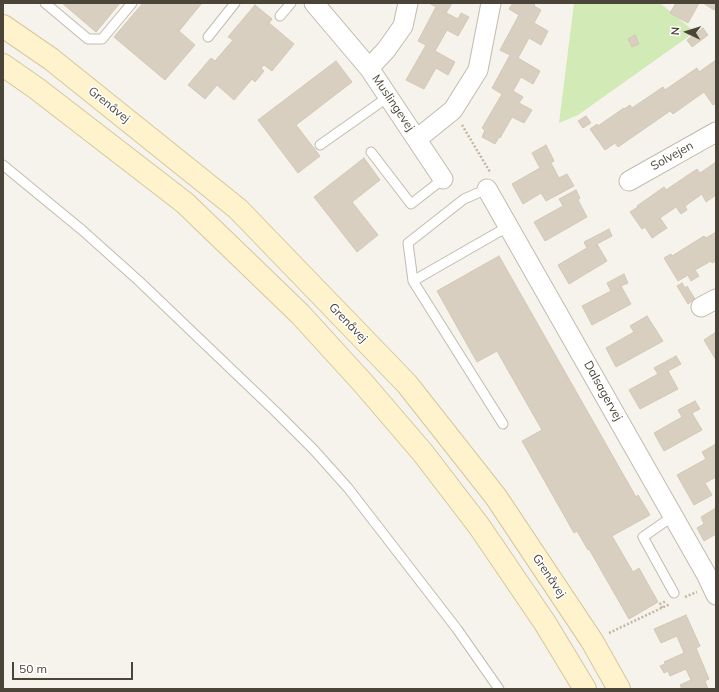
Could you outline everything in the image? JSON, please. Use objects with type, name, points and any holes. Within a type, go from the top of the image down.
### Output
[{"type":"main road","name":"Grenåvej","points":[[3,26],[51,59],[238,208],[407,384],[496,497],[592,641],[619,689]]},
{"type":"main road","points":[[3,65],[36,88],[185,204],[300,314],[363,383],[418,448],[478,526],[544,623],[585,689]]},
{"type":"street","name":"Muslingevej","points":[[314,3],[369,68],[443,179]]},
{"type":"street","name":"Muslingevej","points":[[369,68],[386,50],[402,26],[408,3]]},
{"type":"street","name":"Muslingevej","points":[[417,139],[453,110],[478,70],[491,3]]},
{"type":"street","name":"Solvejen","points":[[629,181],[716,132]]},
{"type":"street","name":"Dalsagervej","points":[[488,189],[673,516],[712,581]]},
{"type":"lane","points":[[45,3],[88,39],[102,39],[132,3]]},
{"type":"lane","points":[[208,37],[235,3]]},
{"type":"lane","points":[[280,16],[291,3]]},
{"type":"lane","points":[[320,145],[388,97]]},
{"type":"lane","points":[[370,152],[411,204],[443,179]]},
{"type":"lane","points":[[3,165],[82,230],[139,281],[314,450],[362,507],[457,629],[499,689]]},
{"type":"lane","points":[[488,189],[464,199],[408,243],[413,281],[503,424]]},
{"type":"lane","points":[[413,281],[509,226]]},
{"type":"lane","points":[[673,516],[643,537],[675,597]]},
{"type":"path","points":[[453,110],[494,178],[488,189]]},
{"type":"path","points":[[683,598],[712,581]]},
{"type":"path","points":[[592,641],[675,597]]},
{"type":"green space","points":[[574,3],[660,3],[695,32],[578,115],[559,123]]},
{"type":"building","points":[[62,3],[120,3],[96,32]]},
{"type":"building","points":[[143,3],[202,3],[179,31],[195,45],[165,80],[114,37]]},
{"type":"building","points":[[429,3],[452,3],[446,13],[458,19],[461,13],[469,17],[458,36],[447,30],[435,51],[455,62],[448,75],[436,68],[424,89],[406,80],[426,45],[418,41],[436,7]]},
{"type":"building","points":[[513,3],[535,3],[534,6],[541,10],[534,23],[548,31],[541,45],[529,38],[518,58],[540,71],[533,84],[521,77],[513,91],[523,97],[519,103],[532,110],[524,123],[512,117],[495,144],[482,137],[485,130],[482,128],[502,94],[492,88],[510,55],[500,50],[519,15],[509,9]]},
{"type":"building","points":[[676,3],[699,3],[688,23],[670,13]]},
{"type":"building","points":[[703,3],[716,3],[716,7],[714,10]]},
{"type":"building","points":[[255,5],[272,19],[269,23],[294,44],[272,71],[264,65],[261,68],[264,71],[255,82],[252,79],[234,100],[217,85],[205,99],[188,85],[211,58],[215,61],[233,40],[228,37]]},
{"type":"building","points":[[703,28],[708,35],[692,47],[687,40]]},
{"type":"building","points":[[635,35],[639,44],[632,47],[628,39]]},
{"type":"building","points":[[716,60],[716,103],[713,105],[704,92],[673,114],[670,111],[618,147],[615,143],[605,150],[590,129],[597,124],[598,126],[630,105],[632,108],[663,87],[665,90],[697,68],[699,72]]},
{"type":"building","points":[[336,61],[352,82],[296,125],[320,156],[298,173],[258,120]]},
{"type":"building","points":[[586,116],[591,123],[583,128],[578,121]]},
{"type":"building","points":[[546,145],[554,161],[551,163],[559,178],[567,174],[574,186],[546,201],[541,193],[523,204],[512,184],[540,168],[532,153]]},
{"type":"building","points":[[364,158],[380,180],[352,202],[378,235],[357,252],[314,197]]},
{"type":"building","points":[[716,162],[716,195],[706,202],[702,194],[685,206],[687,210],[681,214],[676,207],[660,218],[667,228],[652,238],[645,227],[642,229],[630,212],[664,187],[666,190],[697,169],[700,173]]},
{"type":"building","points":[[576,190],[580,198],[578,200],[587,217],[545,241],[534,222],[563,206],[559,199]]},
{"type":"building","points":[[609,229],[612,236],[597,244],[607,261],[569,284],[558,265],[587,248],[584,242]]},
{"type":"building","points":[[716,232],[716,261],[712,263],[711,261],[695,270],[699,276],[691,281],[688,275],[678,281],[664,258],[671,254],[672,256],[704,236],[706,238]]},
{"type":"building","points":[[499,256],[636,497],[638,495],[650,515],[612,536],[633,572],[639,568],[658,602],[629,619],[589,549],[588,550],[577,531],[574,533],[522,441],[542,430],[497,351],[477,362],[437,291]]},
{"type":"building","points":[[624,274],[628,283],[621,286],[631,304],[592,325],[582,306],[611,291],[607,283]]},
{"type":"building","points":[[682,283],[685,288],[687,286],[695,299],[688,304],[677,286]]},
{"type":"building","points":[[647,316],[663,341],[616,367],[606,348],[634,332],[630,326]]},
{"type":"building","points":[[716,332],[716,360],[704,340]]},
{"type":"building","points":[[676,356],[681,364],[668,371],[678,389],[640,409],[629,390],[658,374],[654,368]]},
{"type":"building","points":[[695,401],[700,409],[692,413],[702,430],[664,451],[654,433],[682,417],[678,410]]},
{"type":"building","points":[[716,444],[716,477],[705,483],[712,495],[694,505],[677,475],[706,459],[702,452]]},
{"type":"building","points":[[716,508],[716,534],[704,541],[697,528],[704,524],[701,517]]},
{"type":"building","points":[[686,615],[700,646],[696,648],[709,679],[705,681],[708,689],[682,689],[680,685],[691,680],[686,669],[670,676],[668,671],[664,673],[660,666],[665,664],[664,662],[684,653],[677,636],[661,643],[654,629]]}]
